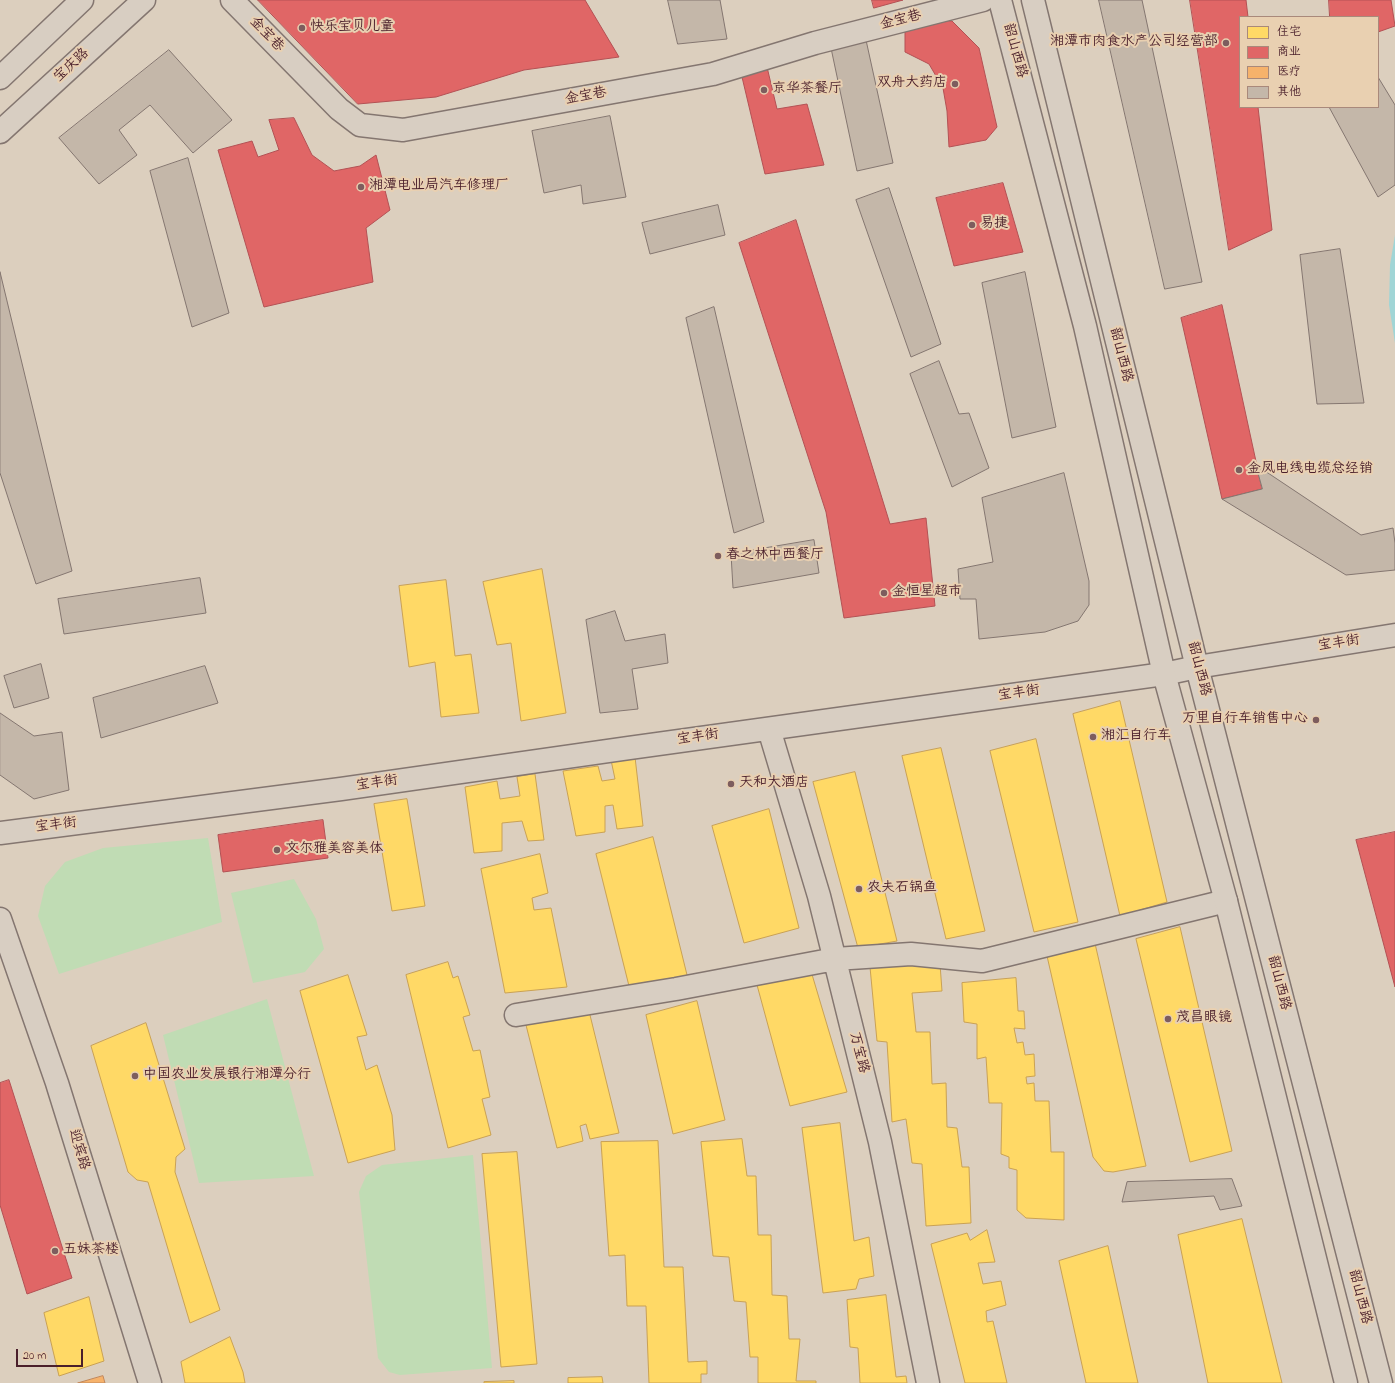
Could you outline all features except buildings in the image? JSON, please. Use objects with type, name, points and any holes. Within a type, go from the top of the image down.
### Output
[{"type":"street","points":[[0,78],[82,0]]},
{"type":"street","name":"宝庆路","points":[[0,132],[144,0]]},
{"type":"street","name":"金宝巷","points":[[232,0],[339,109],[360,126],[403,130],[712,74],[815,43],[983,0]]},
{"type":"street","name":"韶山西路","points":[[1000,0],[1085,326],[1164,674],[1226,901],[1346,1383]]},
{"type":"street","name":"韶山西路","points":[[1033,0],[1197,667],[1381,1383]]},
{"type":"street","name":"宝丰街","points":[[0,833],[341,789],[1164,674],[1197,667],[1395,635]]},
{"type":"street","name":"万宝路","points":[[769,729],[819,896],[880,1142],[928,1383]]},
{"type":"street","points":[[516,1015],[676,989],[835,959],[911,954],[982,961],[1226,901]]},
{"type":"street","name":"迎宾路","points":[[0,919],[57,1083],[150,1383]]},
{"type":"green space","points":[[208,838],[222,922],[59,974],[38,916],[45,886],[65,862],[103,848]]},
{"type":"green space","points":[[294,879],[316,919],[324,949],[305,972],[253,983],[231,893]]},
{"type":"green space","points":[[267,999],[314,1176],[199,1183],[163,1035]]},
{"type":"green space","points":[[473,1155],[492,1368],[400,1375],[389,1372],[378,1358],[359,1192],[366,1176],[382,1165]]},
{"type":"water","points":[[1395,235],[1395,343],[1389,305],[1390,265]]},
{"type":"place","name":"快乐宝贝儿童","points":[[302,28]]},
{"type":"place","name":"湘潭市肉食水产公司经营部","points":[[1226,43]]},
{"type":"place","name":"双舟大药店","points":[[955,84]]},
{"type":"place","name":"京华茶餐厅","points":[[764,90]]},
{"type":"place","name":"湘潭电业局汽车修理厂","points":[[361,187]]},
{"type":"place","name":"易捷","points":[[972,225]]},
{"type":"place","name":"金凤电线电缆总经销","points":[[1239,470]]},
{"type":"place","name":"春之林中西餐厅","points":[[718,556]]},
{"type":"place","name":"金恒星超市","points":[[884,593]]},
{"type":"place","name":"万里自行车销售中心","points":[[1316,720]]},
{"type":"place","name":"湘汇自行车","points":[[1093,737]]},
{"type":"place","name":"天和大酒店","points":[[731,784]]},
{"type":"place","name":"文尔雅美容美体","points":[[277,850]]},
{"type":"place","name":"农夫石锅鱼","points":[[859,889]]},
{"type":"place","name":"茂昌眼镜","points":[[1168,1019]]},
{"type":"place","name":"中国农业发展银行湘潭分行","points":[[135,1076]]},
{"type":"place","name":"五妹茶楼","points":[[55,1251]]}]
